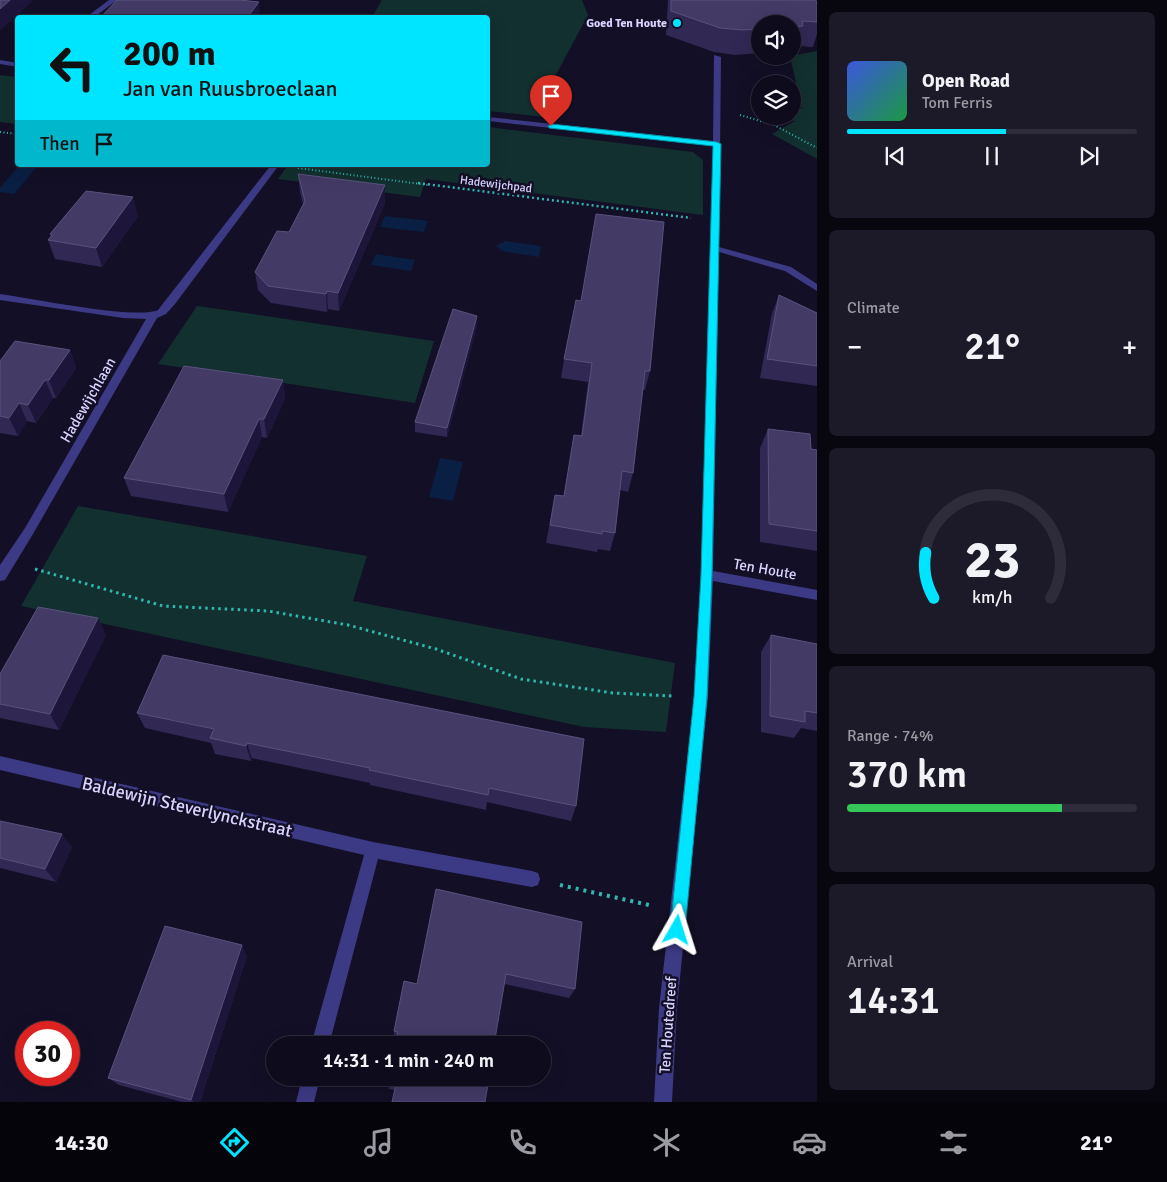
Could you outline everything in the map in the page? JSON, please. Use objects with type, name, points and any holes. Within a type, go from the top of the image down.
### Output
[{"type":"street","points":[[92,15],[114,0]]},
{"type":"street","name":"Ten Houtedreef","points":[[663,1102],[668,1008],[680,911],[701,697],[707,575],[717,144],[716,57]]},
{"type":"street","points":[[0,62],[15,64]]},
{"type":"street","points":[[490,119],[717,144]]},
{"type":"street","name":"Hadewijchlaan","points":[[0,576],[49,498],[153,316],[162,312],[171,302],[273,167]]},
{"type":"street","points":[[714,248],[788,269],[817,288]]},
{"type":"street","points":[[0,297],[123,314],[153,316]]},
{"type":"street","name":"Ten Houte","points":[[707,575],[817,595]]},
{"type":"street","name":"Baldewijn Steverlynckstraat","points":[[0,763],[373,850],[532,880]]},
{"type":"street","points":[[322,1036],[373,850]]},
{"type":"street","points":[[305,1102],[309,1086]]},
{"type":"path","points":[[716,110],[774,125],[817,148]]},
{"type":"path","points":[[0,132],[15,134]]},
{"type":"path","name":"Hadewijchpad","points":[[296,168],[714,222]]},
{"type":"path","points":[[7,564],[54,574],[163,606],[268,611],[348,624],[436,649],[521,679],[613,693],[701,697]]},
{"type":"path","points":[[532,880],[680,911]]},
{"type":"green space","points":[[382,0],[582,0],[588,15],[551,84],[562,87],[545,117],[490,111],[490,15],[373,15]]},
{"type":"green space","points":[[817,51],[817,159],[772,134],[788,125],[801,125],[801,75],[794,75],[792,65],[801,65],[801,54]]},
{"type":"green space","points":[[0,75],[15,77],[15,124],[0,122]]},
{"type":"green space","points":[[490,127],[693,152],[703,160],[703,215],[426,179],[420,197],[278,179],[287,167],[490,167]]},
{"type":"green space","points":[[197,306],[434,341],[415,403],[158,364]]},
{"type":"green space","points":[[78,506],[367,556],[353,601],[675,663],[666,732],[584,727],[21,606]]},
{"type":"water","points":[[18,167],[36,168],[14,194],[0,192],[0,188]]},
{"type":"water","points":[[385,216],[428,221],[424,232],[380,227]]},
{"type":"water","points":[[505,241],[541,246],[539,257],[502,251],[496,246]]},
{"type":"water","points":[[376,254],[415,260],[411,271],[371,265]]},
{"type":"water","points":[[440,458],[463,462],[453,501],[429,497]]},
{"type":"building","points":[[0,0],[10,0],[0,9]]},
{"type":"building","points":[[117,0],[240,0],[259,2],[249,15],[103,15]]},
{"type":"building","points":[[671,0],[816,0],[817,22],[802,21],[803,26],[801,26],[801,15],[751,15],[751,30],[742,30],[720,28],[671,11]]},
{"type":"building","points":[[298,174],[385,185],[338,293],[327,291],[326,294],[268,286],[255,272],[277,231],[289,232],[305,201]]},
{"type":"building","points":[[86,191],[133,197],[96,248],[48,240],[52,235],[50,234]]},
{"type":"building","points":[[596,214],[664,222],[650,371],[645,371],[633,473],[622,471],[615,533],[602,531],[602,534],[550,525],[555,495],[564,496],[574,435],[582,436],[592,363],[564,359],[576,300],[581,301]]},
{"type":"building","points":[[779,295],[817,313],[817,366],[767,359]]},
{"type":"building","points":[[453,309],[477,316],[447,428],[415,422]]},
{"type":"building","points":[[15,341],[70,350],[49,380],[45,380],[28,405],[19,403],[9,418],[0,416],[0,361]]},
{"type":"building","points":[[184,366],[283,380],[264,419],[259,419],[224,494],[124,478]]},
{"type":"building","points":[[768,429],[810,434],[811,449],[817,450],[817,531],[769,524]]},
{"type":"building","points":[[38,607],[98,618],[50,714],[0,704],[0,674]]},
{"type":"building","points":[[771,635],[817,644],[817,713],[805,711],[805,722],[770,716]]},
{"type":"building","points":[[163,655],[584,739],[576,806],[489,788],[488,795],[369,770],[370,768],[247,743],[246,746],[210,738],[214,729],[137,713]]},
{"type":"building","points":[[0,821],[62,834],[45,869],[0,858]]},
{"type":"building","points":[[436,889],[582,922],[575,989],[506,974],[496,1036],[397,1036],[398,1032],[394,1031],[404,981],[417,984]]},
{"type":"building","points":[[165,926],[242,945],[191,1100],[108,1078]]},
{"type":"building","points":[[396,1086],[488,1086],[485,1102],[392,1102]]},
{"type":"place","name":"Goed Ten Houte","points":[[677,23]]},
{"type":"route","points":[[551,126],[717,144],[707,575],[701,697],[677,930]]}]
